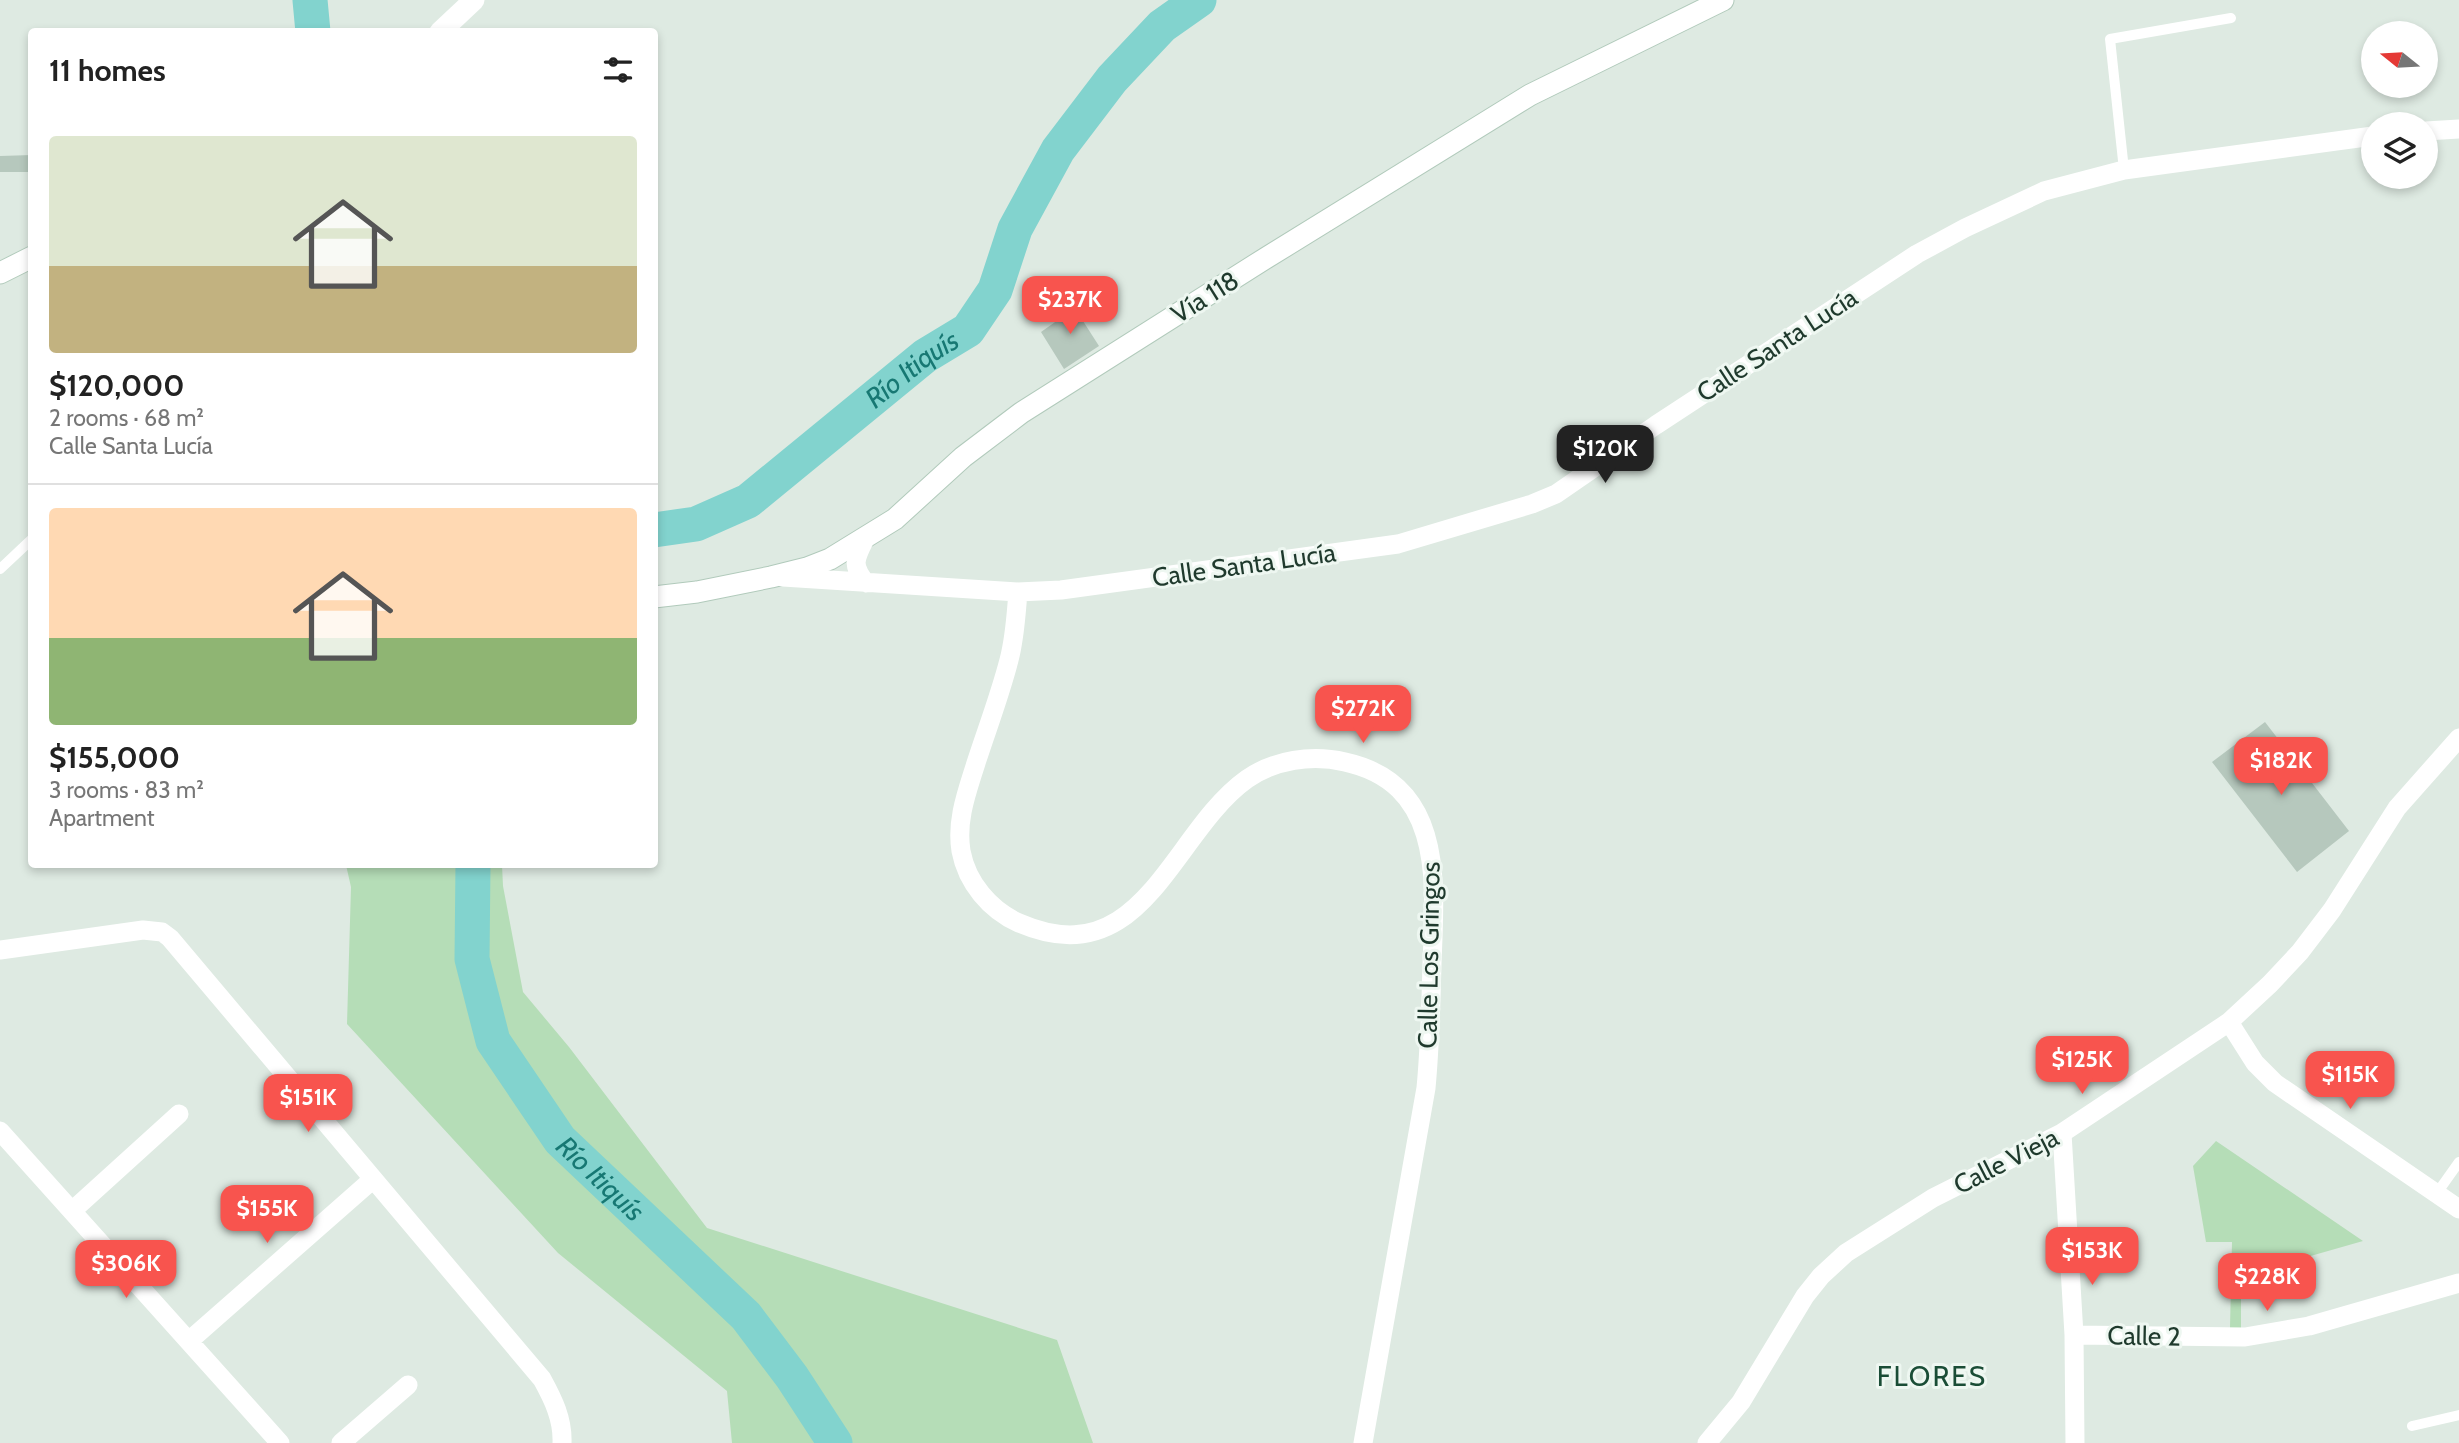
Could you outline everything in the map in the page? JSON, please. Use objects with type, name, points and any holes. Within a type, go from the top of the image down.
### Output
[{"type":"main road","points":[[444,28],[474,0]]},
{"type":"main road","name":"Vía 118","points":[[658,597],[697,592],[771,577],[831,559],[895,519],[963,457],[1021,413],[1243,273],[1530,95],[1723,0]]},
{"type":"main road","points":[[0,273],[28,259]]},
{"type":"street","points":[[2438,130],[2459,129]]},
{"type":"street","name":"Calle Santa Lucía","points":[[771,577],[1018,592],[1061,590],[1398,544],[1532,504],[1556,494],[1917,254],[2044,191],[2124,170],[2361,138]]},
{"type":"street","points":[[864,539],[855,558],[857,572],[866,583]]},
{"type":"street","name":"Calle Los Gringos","points":[[1018,592],[1009,660],[963,803],[959,829],[961,853],[968,874],[979,892],[1008,918],[1032,929],[1056,934],[1078,934],[1101,929],[1128,916],[1150,894],[1226,795],[1249,777],[1276,764],[1304,759],[1333,759],[1359,765],[1382,776],[1409,802],[1429,841],[1435,890],[1426,1088],[1363,1443]]},
{"type":"street","name":"Calle Vieja","points":[[1707,1443],[1741,1402],[1805,1296],[1821,1276],[1846,1254],[1933,1198],[2062,1133],[2229,1023],[2270,985],[2332,910],[2397,808],[2459,738]]},
{"type":"street","points":[[0,950],[143,930],[162,932],[170,938],[542,1379],[554,1400],[560,1420],[562,1443]]},
{"type":"street","points":[[2229,1023],[2255,1063],[2275,1083],[2459,1209]]},
{"type":"street","points":[[72,1211],[179,1114]]},
{"type":"street","points":[[0,1131],[280,1443]]},
{"type":"street","points":[[2062,1133],[2074,1335],[2075,1443]]},
{"type":"street","points":[[189,1340],[372,1180]]},
{"type":"street","name":"Calle 2","points":[[2074,1335],[2245,1337],[2309,1326],[2459,1283]]},
{"type":"street","points":[[341,1443],[408,1385]]},
{"type":"lane","points":[[2124,170],[2110,39],[2231,19]]},
{"type":"lane","points":[[0,569],[28,543]]},
{"type":"lane","points":[[2437,1193],[2459,1163]]},
{"type":"lane","points":[[2412,1426],[2459,1415]]},
{"type":"green space","points":[[347,868],[502,868],[503,886],[523,992],[569,1047],[707,1228],[1057,1340],[1093,1443],[732,1443],[727,1391],[558,1253],[347,1024],[351,887]]},
{"type":"green space","points":[[2216,1141],[2363,1241],[2241,1276],[2241,1328],[2230,1328],[2232,1242],[2206,1242],[2193,1166]]},
{"type":"building","points":[[28,155],[28,172],[0,172],[0,156]]},
{"type":"building","points":[[1067,296],[1099,346],[1064,369],[1041,332],[1058,320]]},
{"type":"building","points":[[2265,722],[2349,831],[2297,872],[2212,762]]},
{"type":"waterway","points":[[310,0],[313,28]]},
{"type":"waterway","name":"Río Itiquís","points":[[658,529],[696,524],[748,501],[925,356],[968,330],[995,290],[1015,229],[1058,150],[1112,79],[1162,26],[1199,0]]},
{"type":"waterway","name":"Río Itiquís","points":[[473,868],[472,959],[493,1041],[560,1140],[746,1316],[792,1377],[835,1443]]},
{"type":"district","name":"FLORES","points":[[1932,1376]]}]
